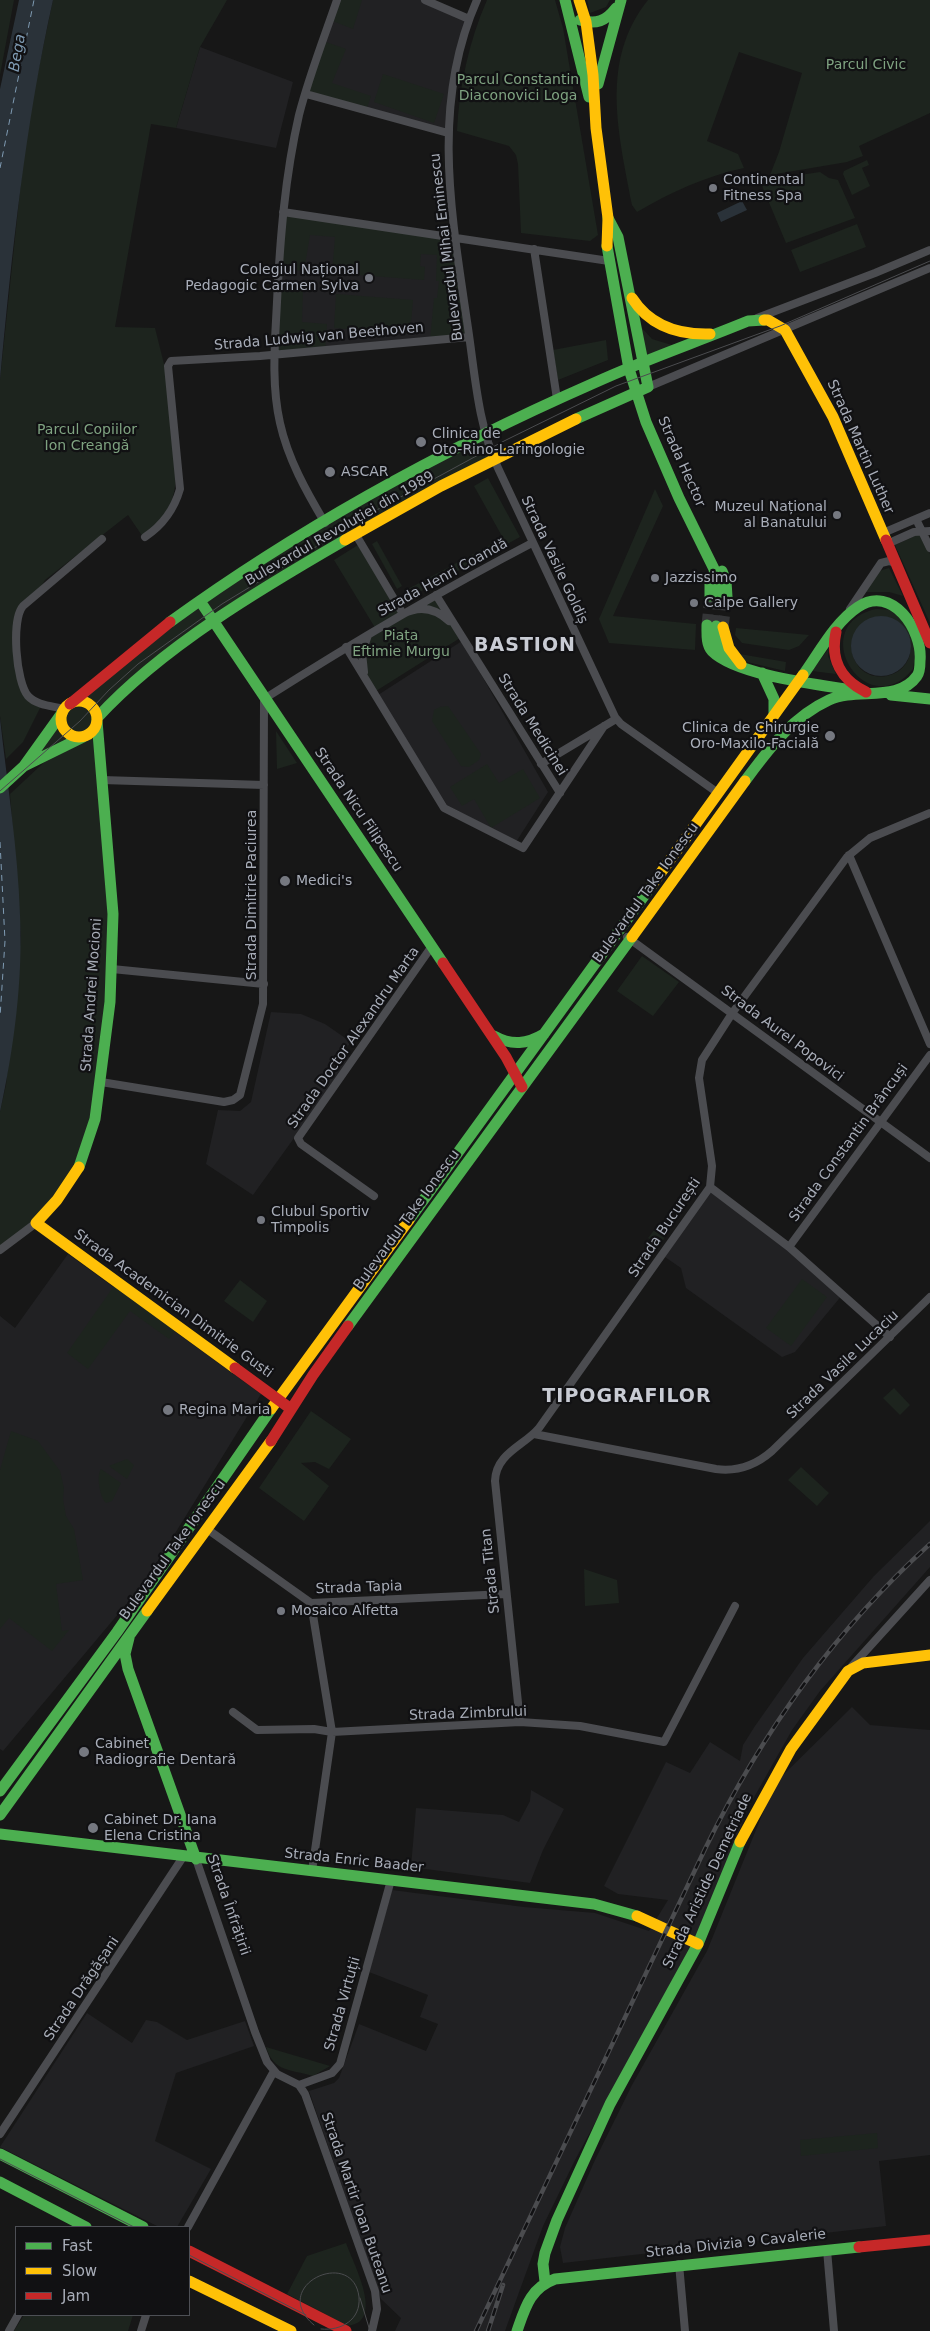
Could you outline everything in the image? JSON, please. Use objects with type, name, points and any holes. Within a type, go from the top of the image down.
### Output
[{"type":"street","points":[[325,522],[298,474],[284,439],[277,401],[274,354],[284,212],[291,156],[306,94],[337,0]]},
{"type":"street","points":[[425,0],[469,19]]},
{"type":"street","name":"Bulevardul Mihai Eminescu","points":[[477,0],[469,19],[453,82],[448,133],[448,171],[469,337],[485,434],[493,459]]},
{"type":"street","points":[[580,0],[586,22],[596,128],[608,218],[618,237],[648,387]]},
{"type":"street","points":[[565,2],[574,16],[586,22],[597,22],[606,19],[621,1]]},
{"type":"street","points":[[596,128],[600,73],[621,1]]},
{"type":"street","points":[[565,2],[596,128]]},
{"type":"street","points":[[306,94],[448,133]]},
{"type":"street","points":[[284,212],[608,260]]},
{"type":"street","name":"Strada Hector","points":[[608,218],[606,240],[608,260],[635,392],[666,470],[702,543],[722,571],[726,581],[718,596],[702,543]]},
{"type":"street","points":[[534,249],[557,399]]},
{"type":"street","points":[[748,321],[930,250]]},
{"type":"street","name":"Bulevardul Revoluției din 1989","points":[[88,734],[111,702],[136,680],[214,623],[279,580],[493,459],[635,392],[930,268]]},
{"type":"street","points":[[629,291],[633,301],[643,313],[668,329],[700,334],[731,328]]},
{"type":"street","points":[[748,321],[768,320],[786,330]]},
{"type":"street","name":"Bulevardul Revoluției din 1989","points":[[24,766],[65,709],[165,626],[200,601],[325,522],[485,434],[557,399],[748,321]]},
{"type":"street","name":"Strada Martin Luther","points":[[786,330],[832,417],[923,628]]},
{"type":"street","name":"Strada Ludwig van Beethoven","points":[[145,537],[164,521],[174,506],[180,489],[168,366],[171,361],[469,337]]},
{"type":"street","name":"Strada Vasile Goldiș","points":[[493,459],[616,719],[718,793]]},
{"type":"street","points":[[885,539],[916,519],[930,513]]},
{"type":"street","points":[[916,519],[930,548]]},
{"type":"street","points":[[885,539],[914,532],[930,531]]},
{"type":"street","points":[[356,535],[403,614],[418,609],[430,609],[442,614],[458,630]]},
{"type":"street","points":[[65,709],[35,701],[23,688],[18,673],[18,616],[23,606],[102,539]]},
{"type":"street","name":"Strada Henri Coandă","points":[[264,699],[346,647],[436,594],[532,543]]},
{"type":"street","points":[[895,563],[889,561],[881,563],[840,623],[834,642],[838,667],[850,683],[875,694],[901,689],[920,672],[927,653],[923,628]]},
{"type":"street","name":"Strada Medicinei","points":[[436,594],[560,793]]},
{"type":"street","points":[[840,623],[858,606],[881,600],[893,602],[908,609],[923,628],[930,642]]},
{"type":"street","name":"Strada Nicu Filipescu","points":[[200,601],[491,1035],[522,1087]]},
{"type":"street","name":"Bulevardul Take Ionescu","points":[[0,1791],[117,1632],[278,1399],[619,931],[840,623]]},
{"type":"street","points":[[746,668],[729,648],[716,626],[717,641],[726,659],[746,668],[762,673],[875,694],[927,699]]},
{"type":"street","points":[[368,683],[362,667],[362,653],[366,638],[374,631]]},
{"type":"street","points":[[346,647],[444,808],[523,848],[604,726]]},
{"type":"street","points":[[762,673],[775,701],[774,713],[769,723]]},
{"type":"street","name":"Bulevardul Take Ionescu","points":[[0,1815],[207,1529],[291,1409],[313,1374],[767,751],[788,727],[813,708],[834,698],[855,693],[875,694]]},
{"type":"street","name":"Strada Dimitrie Paciurea","points":[[102,1082],[224,1102],[236,1099],[243,1088],[262,1016],[264,984],[264,699]]},
{"type":"street","points":[[88,734],[77,737],[66,731],[61,723],[65,709],[78,701],[88,703],[94,709],[97,720]]},
{"type":"street","points":[[542,764],[616,719]]},
{"type":"street","name":"Strada Andrei Mocioni","points":[[36,1223],[57,1200],[79,1166],[95,1118],[102,1082],[112,969],[112,888],[97,720]]},
{"type":"street","points":[[0,788],[24,766],[88,734]]},
{"type":"street","name":"Strada Andrei Mocioni","points":[[88,734],[98,743],[100,751]]},
{"type":"street","points":[[102,780],[264,785]]},
{"type":"street","name":"Strada București","points":[[534,1434],[710,1187],[712,1170],[699,1071],[703,1057],[733,1012],[849,855],[870,838],[930,813]]},
{"type":"street","points":[[849,855],[930,1044]]},
{"type":"street","name":"Strada Aurel Popovici","points":[[619,931],[733,1012],[930,1158]]},
{"type":"street","name":"Strada Doctor Alexandru Marta","points":[[374,1196],[301,1144],[298,1138],[432,946]]},
{"type":"street","points":[[112,969],[264,984]]},
{"type":"street","points":[[491,1035],[502,1041],[515,1044],[526,1043],[545,1033]]},
{"type":"street","name":"Strada Constantin Brâncuși","points":[[789,1247],[930,1054]]},
{"type":"street","points":[[710,1187],[789,1247],[890,1337]]},
{"type":"street","points":[[0,1250],[36,1223]]},
{"type":"street","name":"Strada Academician Dimitrie Gusti","points":[[36,1223],[291,1409]]},
{"type":"street","name":"Strada Vasile Lucaciu","points":[[534,1434],[725,1470],[750,1465],[772,1451],[930,1297]]},
{"type":"street","name":"Strada Titan","points":[[520,1722],[495,1473],[504,1456],[534,1434]]},
{"type":"street","name":"Strada Tapia","points":[[207,1529],[311,1603],[506,1594]]},
{"type":"street","name":"Strada Aristide Demetriade","points":[[545,2282],[543,2264],[545,2254],[579,2170],[610,2104],[698,1944],[732,1858],[767,1789],[801,1734],[848,1671],[930,1580]]},
{"type":"street","points":[[311,1603],[332,1732],[312,1872]]},
{"type":"street","name":"Strada Zimbrului","points":[[233,1712],[257,1730],[314,1729],[332,1732],[520,1722],[589,1728],[664,1742],[735,1606]]},
{"type":"street","name":"Strada Înfrățirii","points":[[131,1634],[125,1651],[128,1669],[196,1858],[255,2032],[274,2071]]},
{"type":"street","points":[[848,1671],[863,1663],[930,1654]]},
{"type":"street","name":"Strada Enric Baader","points":[[0,1834],[605,1906],[668,1927],[698,1944]]},
{"type":"street","name":"Strada Drăgășani","points":[[0,2134],[183,1857]]},
{"type":"street","name":"Strada Virtuții","points":[[299,2085],[332,2073],[340,2064],[391,1880]]},
{"type":"street","points":[[189,2226],[274,2071],[299,2085]]},
{"type":"street","name":"Strada Martir Ioan Buteanu","points":[[299,2085],[305,2094],[375,2291],[377,2309],[372,2331]]},
{"type":"street","points":[[0,2154],[141,2226]]},
{"type":"street","points":[[0,2182],[69,2223],[82,2226]]},
{"type":"street","name":"Strada Divizia 9 Cavalerie","points":[[545,2282],[570,2276],[679,2264],[930,2240]]},
{"type":"street","points":[[828,2250],[834,2331]]},
{"type":"street","points":[[190,2252],[346,2331]]},
{"type":"street","points":[[679,2264],[685,2331]]},
{"type":"street","points":[[190,2281],[291,2331]]},
{"type":"street","points":[[517,2331],[532,2293],[545,2282]]},
{"type":"street","points":[[9,2331],[17,2316]]},
{"type":"street","points":[[141,2331],[146,2316]]},
{"type":"shaded area","points":[[337,0],[425,0],[469,19],[464,35],[448,133],[306,94]]},
{"type":"shaded area","points":[[200,47],[293,82],[276,148],[176,128]]},
{"type":"shaded area","name":"Colegiul Național Pedagogic Carmen Sylva","points":[[283,211],[455,238],[469,337],[274,355]]},
{"type":"shaded area","points":[[462,641],[548,792],[516,842],[447,805],[378,695]]},
{"type":"shaded area","points":[[271,1012],[301,1014],[325,1024],[351,1042],[343,1052],[351,1059],[253,1195],[206,1164],[218,1110],[240,1111],[251,1102]]},
{"type":"shaded area","points":[[710,1187],[843,1294],[795,1352],[782,1357],[686,1288],[681,1268],[662,1255]]},
{"type":"shaded area","points":[[68,1254],[261,1394],[145,1582],[3,1751],[0,1749],[0,1316],[15,1328]]},
{"type":"shaded area","points":[[930,1521],[930,1567],[820,1691],[792,1730],[748,1808],[704,1921],[575,2160],[543,2226],[505,2331],[395,2331],[401,2318],[381,2299],[309,2091],[334,2083],[339,2078],[359,2024],[426,2051],[438,2024],[420,2017],[428,1995],[369,1972],[392,1890],[524,1907],[595,1913],[649,1931],[668,1900],[618,1894],[604,1886],[666,1762],[690,1773],[710,1742],[740,1761],[743,1745],[803,1658],[874,1576]]},
{"type":"shaded area","points":[[852,1707],[870,1725],[930,1730],[930,2155],[879,2161],[886,2226],[563,2263],[560,2247],[565,2228],[595,2160],[632,2085],[707,1951],[775,1783]]},
{"type":"shaded area","points":[[531,1790],[564,1809],[543,1850],[530,1883],[411,1867],[416,1808],[503,1815],[519,1822],[530,1801]]},
{"type":"shaded area","points":[[87,2013],[132,2043],[146,2020],[157,2022],[187,2040],[245,2021],[254,2046],[176,2073],[155,2141],[211,2169],[178,2226],[157,2226],[0,2147]]},
{"type":"green space","points":[[0,0],[14,0],[0,75]]},
{"type":"green space","name":"Parcul Copiilor Ion Creangă","points":[[53,0],[227,0],[200,47],[176,128],[151,124],[115,327],[155,328],[166,372],[176,477],[173,496],[167,511],[143,537],[128,515],[45,580],[23,607],[19,616],[17,636],[23,688],[41,706],[23,742],[6,759],[0,716],[0,380],[24,153],[32,100]]},
{"type":"green space","points":[[337,0],[362,0],[353,29],[330,20]]},
{"type":"green space","name":"Parcul Constantin Diaconovici Loga","points":[[487,0],[555,0],[563,28],[598,235],[590,241],[521,233],[516,155],[509,146],[457,131],[466,64]]},
{"type":"green space","points":[[587,0],[610,0],[606,7],[590,13]]},
{"type":"green space","name":"Parcul Civic","points":[[648,0],[930,0],[930,113],[859,146],[863,156],[847,162],[770,175],[779,152],[802,73],[739,52],[707,141],[738,154],[744,168],[716,175],[689,186],[637,212],[632,205],[618,125],[618,73],[623,48],[633,23]]},
{"type":"green space","points":[[323,41],[346,49],[332,83],[371,96],[366,111],[306,94]]},
{"type":"green space","points":[[383,74],[444,94],[434,123],[374,102]]},
{"type":"green space","points":[[867,160],[869,165],[862,168],[870,186],[852,195],[843,174],[844,171]]},
{"type":"green space","points":[[820,172],[829,178],[838,180],[855,218],[786,243],[760,181]]},
{"type":"green space","points":[[283,212],[455,237],[469,337],[430,340],[434,298],[437,298],[439,281],[436,281],[437,255],[421,254],[420,266],[425,267],[424,280],[332,273],[335,237],[310,235],[304,271],[279,269]]},
{"type":"green space","points":[[857,224],[866,247],[800,272],[791,250]]},
{"type":"green space","points":[[278,286],[303,288],[302,322],[327,324],[325,350],[274,355]]},
{"type":"green space","points":[[336,294],[413,300],[410,334],[334,328]]},
{"type":"green space","points":[[641,327],[652,339],[675,346],[646,357]]},
{"type":"green space","points":[[606,340],[608,360],[558,380],[553,350]]},
{"type":"green space","points":[[483,437],[490,458],[215,620],[203,602],[300,540]]},
{"type":"green space","points":[[488,478],[520,537],[412,596],[408,589],[503,538],[474,486]]},
{"type":"green space","points":[[655,489],[663,506],[613,616],[696,624],[695,650],[609,643],[599,619]]},
{"type":"green space","points":[[919,534],[930,554],[930,623],[895,545]]},
{"type":"green space","points":[[377,541],[402,586],[397,589],[372,544]]},
{"type":"green space","name":"Piața Eftimie Murgu","points":[[358,545],[401,617],[435,597],[460,638],[376,691],[349,648],[377,631],[334,560]]},
{"type":"green space","points":[[889,568],[903,596],[889,592],[864,592],[879,571]]},
{"type":"green space","points":[[199,606],[210,622],[99,713],[93,704],[78,699]]},
{"type":"green space","points":[[876,609],[890,610],[918,633],[913,669],[895,683],[877,686],[862,679],[850,666],[844,650],[845,633],[855,619]],"holes":[[[876,617],[889,618],[900,623],[907,632],[910,642],[910,653],[907,663],[899,671],[887,676],[874,676],[864,671],[857,663],[853,653],[852,642],[856,632],[864,623]]]},
{"type":"green space","points":[[736,628],[809,635],[799,646],[789,650],[742,643],[735,635]]},
{"type":"green space","points":[[829,648],[828,656],[836,674],[812,671]]},
{"type":"green space","points":[[734,653],[786,662],[785,671],[747,662]]},
{"type":"green space","points":[[79,704],[90,708],[94,719],[90,730],[79,734],[68,730],[64,719],[68,708]]},
{"type":"green space","points":[[448,706],[481,754],[479,760],[469,767],[461,766],[432,721],[434,710]]},
{"type":"green space","points":[[60,724],[64,732],[71,737],[33,761]]},
{"type":"green space","points":[[276,731],[297,763],[277,769]]},
{"type":"green space","points":[[86,735],[94,739],[113,914],[95,1119],[57,1200],[0,1250],[0,1112],[6,1085],[21,936],[10,794],[53,754]]},
{"type":"green space","points":[[487,764],[499,783],[523,769],[540,798],[491,828],[474,799],[462,806],[450,787]]},
{"type":"green space","points":[[642,956],[679,982],[653,1016],[617,991]]},
{"type":"green space","points":[[659,1224],[669,1231],[660,1245],[648,1238]]},
{"type":"green space","points":[[802,1279],[827,1297],[791,1346],[766,1328]]},
{"type":"green space","points":[[240,1280],[267,1301],[253,1322],[224,1301]]},
{"type":"green space","points":[[114,1286],[176,1330],[169,1339],[130,1311],[88,1369],[67,1353]]},
{"type":"green space","points":[[894,1388],[910,1405],[900,1415],[883,1398]]},
{"type":"green space","points":[[311,1411],[351,1439],[329,1469],[315,1462],[301,1463],[329,1486],[304,1521],[259,1488]]},
{"type":"green space","points":[[11,1431],[38,1441],[60,1471],[64,1488],[63,1499],[66,1516],[74,1529],[83,1580],[56,1584],[62,1631],[69,1630],[52,1651],[9,1618],[0,1629],[0,1470]]},
{"type":"green space","points":[[127,1459],[134,1465],[127,1479],[109,1466]]},
{"type":"green space","points":[[801,1467],[829,1493],[817,1506],[788,1480]]},
{"type":"green space","points":[[101,1469],[121,1483],[112,1501],[106,1503],[99,1486]]},
{"type":"green space","points":[[584,1569],[617,1580],[619,1603],[585,1606]]},
{"type":"green space","points":[[266,2047],[330,2066],[313,2076],[290,2070],[273,2061]]},
{"type":"green space","points":[[877,2133],[878,2148],[801,2156],[800,2140]]},
{"type":"green space","points":[[346,2243],[362,2284],[366,2306],[364,2315],[359,2322],[348,2326],[287,2294],[307,2256]]},
{"type":"green space","points":[[23,2316],[133,2316],[128,2331],[14,2331]]},
{"type":"water","name":"Bega","points":[[19,0],[53,0],[43,47],[20,189],[0,380],[0,89]]},
{"type":"water","points":[[742,201],[747,210],[721,222],[717,213]]},
{"type":"water","points":[[881,616],[898,621],[906,629],[911,646],[906,663],[898,671],[881,676],[864,671],[856,663],[851,646],[856,629],[864,621]]},
{"type":"water","points":[[0,718],[17,866],[21,940],[16,1014],[0,1112]]},
{"type":"ferry route","points":[[0,168],[34,0]]},
{"type":"ferry route","points":[[0,842],[5,941],[0,1017]]},
{"type":"tunnel","points":[[707,625],[710,596]]},
{"type":"tunnel","points":[[716,626],[718,596]]},
{"type":"tunnel","points":[[723,627],[727,597]]},
{"type":"tram line","points":[[0,791],[80,721],[109,690],[138,664],[222,604],[373,512],[504,441],[616,386],[780,326],[930,261]]},
{"type":"tram line","points":[[0,2159],[132,2226]]},
{"type":"tram line","points":[[190,2256],[306,2315]]},
{"type":"tram line","points":[[314,2325],[302,2311],[300,2297],[306,2286],[317,2277],[330,2273],[343,2274],[353,2282],[359,2297],[357,2312],[353,2318],[342,2326],[321,2329]]},
{"type":"tram line","points":[[360,2298],[370,2331]]},
{"type":"railway","points":[[476,2331],[705,1849],[750,1765],[803,1686],[832,1648],[895,1577],[930,1544]]},
{"type":"railway","points":[[488,2331],[503,2285]]},
{"type":"traffic: fast","points":[[565,0],[589,97]]},
{"type":"traffic: fast","points":[[598,84],[621,0]]},
{"type":"traffic: fast","points":[[580,20],[600,21],[616,8]]},
{"type":"traffic: fast","points":[[576,419],[648,387],[618,237],[608,218]]},
{"type":"traffic: fast","points":[[607,246],[629,369],[646,422],[679,498],[716,573],[718,596]]},
{"type":"traffic: fast","points":[[170,622],[220,587],[323,522],[429,462],[484,434],[632,367],[748,321],[764,320]]},
{"type":"traffic: fast","points":[[97,718],[152,667],[214,620],[345,540]]},
{"type":"traffic: fast","points":[[722,571],[726,581],[727,597]]},
{"type":"traffic: fast","points":[[710,577],[710,596]]},
{"type":"traffic: fast","points":[[200,601],[443,963]]},
{"type":"traffic: fast","points":[[745,781],[782,735],[816,707],[840,696],[888,692],[909,684],[919,673],[920,649],[911,624],[903,614],[893,606],[882,601],[871,601],[858,607],[842,621],[803,675]]},
{"type":"traffic: fast","points":[[707,625],[708,642],[712,651],[724,660],[740,667],[781,678],[858,691]]},
{"type":"traffic: fast","points":[[716,626],[717,641],[726,659]]},
{"type":"traffic: fast","points":[[762,673],[774,699],[774,715]]},
{"type":"traffic: fast","points":[[891,695],[930,699]]},
{"type":"traffic: fast","points":[[0,788],[24,766],[62,713]]},
{"type":"traffic: fast","points":[[79,1167],[95,1119],[110,1002],[113,914],[97,721]]},
{"type":"traffic: fast","points":[[24,766],[83,737]]},
{"type":"traffic: fast","points":[[409,1220],[652,885]]},
{"type":"traffic: fast","points":[[348,1326],[632,937]]},
{"type":"traffic: fast","points":[[494,1036],[507,1041],[525,1042],[544,1034]]},
{"type":"traffic: fast","points":[[0,1791],[117,1632],[271,1409]]},
{"type":"traffic: fast","points":[[0,1815],[147,1611]]},
{"type":"traffic: fast","points":[[129,1638],[125,1654],[128,1669],[196,1859]]},
{"type":"traffic: fast","points":[[0,1834],[594,1904],[637,1916]]},
{"type":"traffic: fast","points":[[545,2282],[543,2264],[545,2253],[557,2220],[610,2104],[698,1944],[740,1842]]},
{"type":"traffic: fast","points":[[0,2154],[141,2226]]},
{"type":"traffic: fast","points":[[0,2182],[84,2226]]},
{"type":"traffic: fast","points":[[517,2331],[526,2307],[534,2293],[555,2279],[859,2247]]},
{"type":"traffic: slow","points":[[579,0],[586,22],[593,75],[596,128],[608,218],[607,246]]},
{"type":"traffic: slow","points":[[632,298],[647,316],[666,327],[687,333],[710,334]]},
{"type":"traffic: slow","points":[[764,320],[768,320],[785,330],[833,417],[886,540]]},
{"type":"traffic: slow","points":[[345,540],[441,486],[576,419]]},
{"type":"traffic: slow","points":[[723,627],[729,648],[741,664]]},
{"type":"traffic: slow","points":[[652,885],[803,675]]},
{"type":"traffic: slow","points":[[79,701],[86,702],[92,706],[96,712],[97,719],[96,726],[92,732],[86,736],[79,737],[72,736],[66,732],[62,726],[61,719],[62,712],[66,706],[72,702],[79,701]]},
{"type":"traffic: slow","points":[[632,937],[745,781]]},
{"type":"traffic: slow","points":[[79,1167],[57,1200],[36,1223],[235,1368]]},
{"type":"traffic: slow","points":[[271,1409],[409,1220]]},
{"type":"traffic: slow","points":[[147,1611],[271,1441]]},
{"type":"traffic: slow","points":[[740,1842],[791,1749],[848,1671],[863,1663],[930,1655]]},
{"type":"traffic: slow","points":[[637,1916],[698,1944]]},
{"type":"traffic: slow","points":[[190,2281],[291,2331]]},
{"type":"traffic: jam","points":[[886,540],[930,643]]},
{"type":"traffic: jam","points":[[70,704],[170,622]]},
{"type":"traffic: jam","points":[[836,632],[835,651],[839,668],[850,681],[866,692]]},
{"type":"traffic: jam","points":[[443,963],[506,1057],[522,1087]]},
{"type":"traffic: jam","points":[[271,1441],[313,1375],[348,1326]]},
{"type":"traffic: jam","points":[[235,1368],[291,1409]]},
{"type":"traffic: jam","points":[[859,2247],[930,2240]]},
{"type":"traffic: jam","points":[[190,2252],[346,2331]]},
{"type":"place","name":"Continental Fitness Spa","points":[[713,188]]},
{"type":"place","name":"Colegiul Național Pedagogic Carmen Sylva","points":[[369,278]]},
{"type":"place","name":"Clinica de Oto-Rino-Laringologie","points":[[421,442]]},
{"type":"place","name":"ASCAR","points":[[330,472]]},
{"type":"place","name":"Muzeul Național al Banatului","points":[[837,515]]},
{"type":"place","name":"Jazzissimo","points":[[655,578]]},
{"type":"place","name":"Calpe Gallery","points":[[694,603]]},
{"type":"place","name":"Clinica de Chirurgie Oro-Maxilo-Facială","points":[[830,736]]},
{"type":"place","name":"Medici's","points":[[285,881]]},
{"type":"place","name":"Clubul Sportiv Timpolis","points":[[261,1220]]},
{"type":"place","name":"Regina Maria","points":[[168,1410]]},
{"type":"place","name":"Mosaico Alfetta","points":[[281,1611]]},
{"type":"place","name":"Cabinet Radiografie Dentară","points":[[84,1752]]},
{"type":"place","name":"Cabinet Dr. Iana Elena Cristina","points":[[93,1828]]},
{"type":"district","name":"BASTION","points":[[525,646]]},
{"type":"district","name":"TIPOGRAFILOR","points":[[627,1397]]}]
